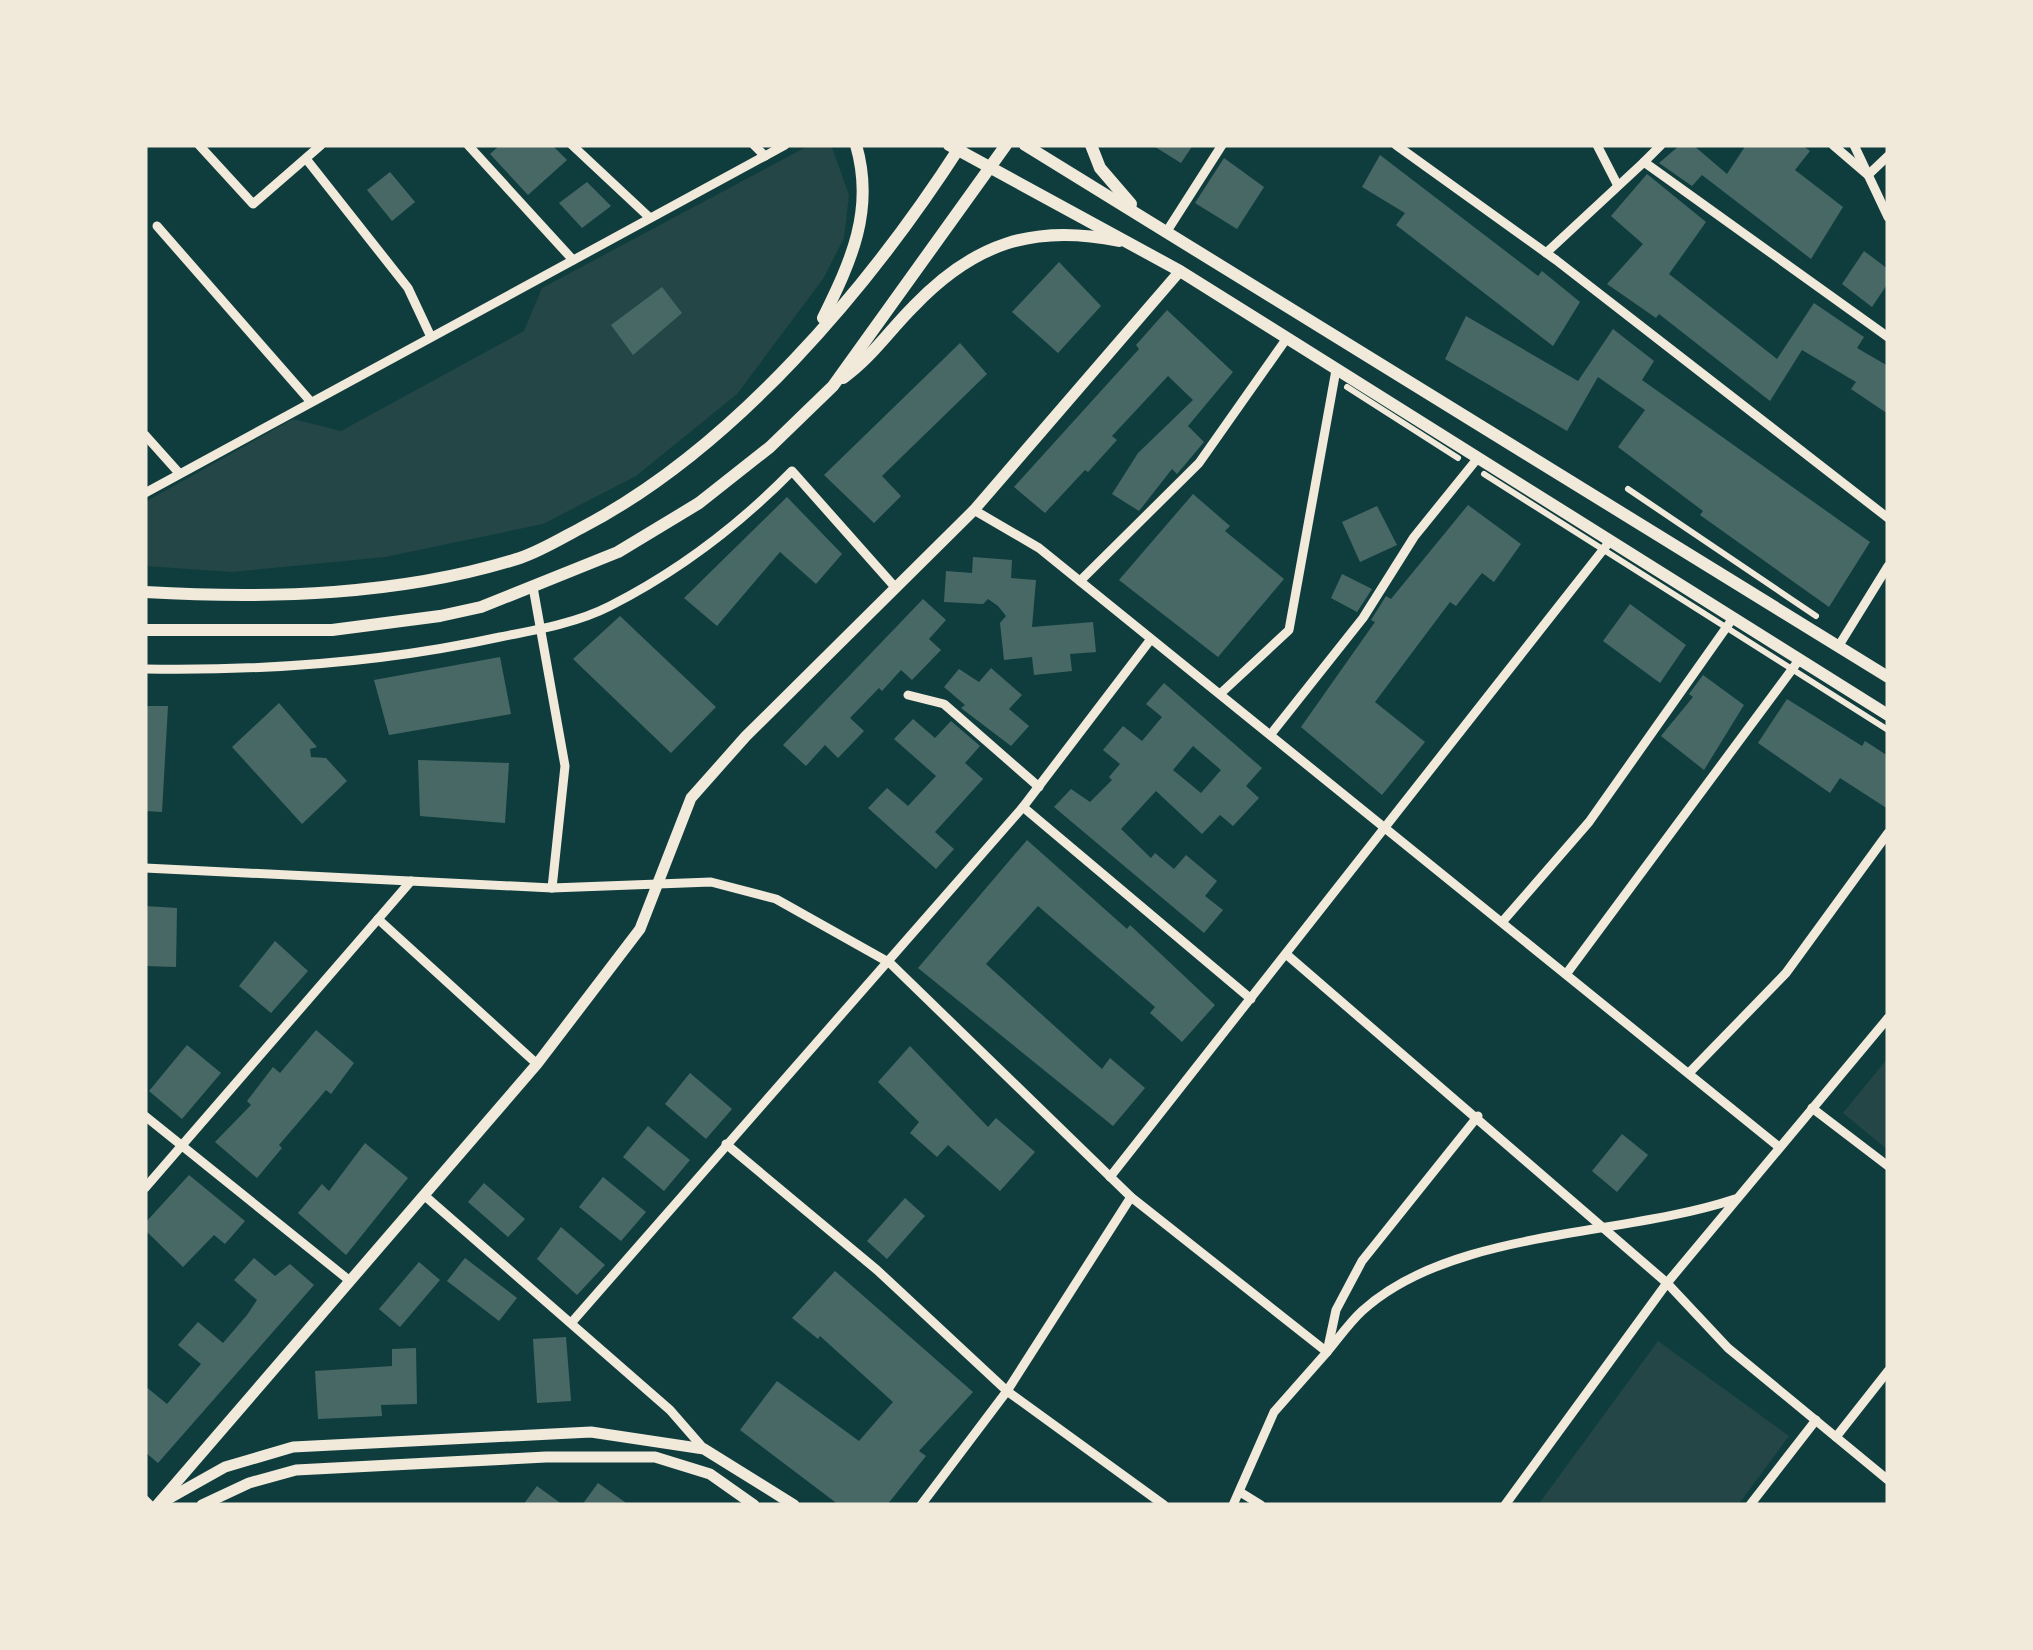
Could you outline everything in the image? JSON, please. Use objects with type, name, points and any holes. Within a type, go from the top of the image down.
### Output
[{"type":"main road","points":[[813,336],[854,255],[863,214],[863,170],[856,145]]},
{"type":"main road","points":[[834,386],[1006,145]]},
{"type":"main road","points":[[1025,145],[1888,678]]},
{"type":"main road","points":[[1092,145],[1100,168],[1139,214]]},
{"type":"main road","points":[[145,592],[264,596],[337,592],[523,557],[638,499],[750,408],[813,336],[956,147],[1180,271],[1888,715]]},
{"type":"main road","points":[[145,630],[285,632],[367,626],[482,607],[618,552],[699,503],[770,447],[863,364],[944,276],[988,247],[1052,234],[1084,234],[1136,245]]},
{"type":"street","points":[[199,145],[252,204],[321,145]]},
{"type":"street","points":[[468,145],[573,260]]},
{"type":"street","points":[[572,145],[650,218]]},
{"type":"street","points":[[754,145],[765,156]]},
{"type":"street","points":[[145,493],[785,145]]},
{"type":"street","points":[[1167,231],[1222,145]]},
{"type":"street","points":[[1597,145],[1617,184]]},
{"type":"street","points":[[1546,253],[1661,145]]},
{"type":"street","points":[[1832,145],[1868,175]]},
{"type":"street","points":[[1854,145],[1888,217]]},
{"type":"street","points":[[1404,147],[1888,518]]},
{"type":"street","points":[[1868,175],[1888,156]]},
{"type":"street","points":[[307,160],[408,288],[431,337]]},
{"type":"street","points":[[1644,162],[1888,338]]},
{"type":"street","points":[[158,226],[311,402]]},
{"type":"street","points":[[153,1504],[537,1064],[640,929],[654,884],[691,798],[746,736],[974,510],[1180,271]]},
{"type":"street","points":[[1080,581],[1198,463],[1287,338]]},
{"type":"street","points":[[1220,694],[1289,630],[1336,370]]},
{"type":"street","points":[[1347,386],[1458,458]]},
{"type":"street","points":[[145,435],[179,473]]},
{"type":"street","points":[[1271,734],[1363,618],[1414,537],[1476,459]]},
{"type":"street","points":[[145,668],[242,671],[371,662],[542,628],[608,608],[710,547],[792,471],[894,586]]},
{"type":"street","points":[[1484,474],[1888,730]]},
{"type":"street","points":[[1628,489],[1816,616]]},
{"type":"street","points":[[974,510],[1039,548],[1386,824],[1778,1147]]},
{"type":"street","points":[[1110,1178],[1610,541]]},
{"type":"street","points":[[1838,646],[1888,566]]},
{"type":"street","points":[[533,587],[565,766],[552,888]]},
{"type":"street","points":[[1504,921],[1588,822],[1733,618]]},
{"type":"street","points":[[572,1322],[1024,807],[1151,640]]},
{"type":"street","points":[[1568,974],[1799,660]]},
{"type":"street","points":[[908,695],[944,704],[1039,787]]},
{"type":"street","points":[[1024,807],[1251,998]]},
{"type":"street","points":[[1688,1073],[1786,973],[1888,833]]},
{"type":"street","points":[[145,868],[552,888],[710,882],[776,899],[890,963],[1130,1197],[1327,1352]]},
{"type":"street","points":[[145,1188],[411,881]]},
{"type":"street","points":[[378,919],[537,1064]]},
{"type":"street","points":[[1286,954],[1666,1282],[1728,1348],[1888,1480]]},
{"type":"street","points":[[1505,1505],[1666,1282],[1888,1018]]},
{"type":"street","points":[[1812,1108],[1888,1166]]},
{"type":"street","points":[[145,1116],[350,1281]]},
{"type":"street","points":[[1327,1352],[1336,1310],[1362,1261],[1478,1116]]},
{"type":"street","points":[[726,1144],[877,1270],[1007,1390],[1164,1505]]},
{"type":"street","points":[[425,1196],[670,1410],[704,1449],[794,1505]]},
{"type":"street","points":[[921,1505],[1007,1390],[1130,1197]]},
{"type":"street","points":[[1233,1505],[1274,1412],[1363,1310],[1422,1274],[1476,1255],[1684,1216],[1735,1200]]},
{"type":"street","points":[[1836,1437],[1888,1371]]},
{"type":"street","points":[[1750,1505],[1816,1420]]},
{"type":"street","points":[[153,1504],[225,1467],[293,1447],[590,1432],[704,1449]]},
{"type":"street","points":[[202,1505],[249,1484],[296,1470],[546,1457],[655,1457],[710,1474],[754,1505]]},
{"type":"street","points":[[1240,1492],[1261,1505]]},
{"type":"shaded area","points":[[810,145],[831,145],[849,195],[844,238],[823,279],[737,394],[636,476],[543,524],[385,557],[232,572],[145,566],[145,502],[293,419],[341,431],[524,331],[542,288]]},
{"type":"shaded area","points":[[1888,1058],[1888,1150],[1843,1113]]},
{"type":"shaded area","points":[[1658,1341],[1789,1436],[1738,1505],[1538,1505]]},
{"type":"building","points":[[500,145],[552,145],[567,160],[528,195],[490,154]]},
{"type":"building","points":[[1152,145],[1193,145],[1181,163]]},
{"type":"building","points":[[1680,145],[1693,145],[1727,174],[1746,145],[1802,145],[1810,151],[1795,170],[1843,207],[1811,259],[1702,175],[1692,186],[1659,163]]},
{"type":"building","points":[[1380,155],[1538,276],[1542,271],[1580,302],[1553,346],[1396,225],[1405,213],[1362,187]]},
{"type":"building","points":[[1224,158],[1264,187],[1237,229],[1195,203]]},
{"type":"building","points":[[390,172],[415,202],[392,221],[367,190]]},
{"type":"building","points":[[1647,174],[1706,222],[1669,274],[1777,359],[1814,303],[1864,337],[1857,348],[1888,366],[1888,414],[1851,389],[1856,382],[1802,350],[1770,401],[1659,314],[1656,318],[1607,284],[1643,244],[1611,216]]},
{"type":"building","points":[[587,182],[611,206],[582,228],[559,203]]},
{"type":"building","points":[[1864,251],[1888,269],[1888,283],[1872,307],[1842,284]]},
{"type":"building","points":[[1059,262],[1101,306],[1058,353],[1012,312]]},
{"type":"building","points":[[662,287],[682,313],[633,355],[611,325]]},
{"type":"building","points":[[1167,310],[1233,372],[1188,426],[1204,442],[1177,474],[1172,469],[1139,511],[1112,494],[1138,453],[1193,400],[1168,376],[1112,436],[1117,440],[1045,513],[1014,487],[1139,349],[1136,345]]},
{"type":"building","points":[[1466,316],[1578,381],[1613,329],[1654,361],[1642,380],[1870,542],[1829,607],[1700,515],[1703,511],[1618,447],[1645,410],[1598,377],[1567,431],[1445,359]]},
{"type":"building","points":[[960,343],[987,374],[882,476],[901,496],[874,523],[824,475]]},
{"type":"building","points":[[1193,494],[1230,526],[1225,531],[1284,579],[1218,657],[1119,580]]},
{"type":"building","points":[[787,497],[842,554],[816,584],[780,552],[717,626],[684,598]]},
{"type":"building","points":[[1468,505],[1521,544],[1494,582],[1482,573],[1456,606],[1450,602],[1375,702],[1425,742],[1382,795],[1301,727],[1375,622],[1371,620],[1386,596],[1391,599]]},
{"type":"building","points":[[1377,506],[1397,545],[1360,562],[1342,522]]},
{"type":"building","points":[[973,557],[1012,560],[1011,578],[1036,580],[1032,627],[1093,622],[1096,652],[1070,654],[1072,671],[1034,675],[1032,657],[1004,660],[1000,623],[1006,616],[998,606],[988,599],[983,604],[944,602],[946,571],[972,573]]},
{"type":"building","points":[[1342,574],[1372,589],[1357,612],[1331,598]]},
{"type":"building","points":[[923,599],[946,620],[929,639],[941,650],[912,680],[901,670],[850,718],[864,731],[838,758],[825,745],[806,766],[783,745]]},
{"type":"building","points":[[1630,604],[1686,645],[1660,683],[1603,641]]},
{"type":"building","points":[[620,616],[716,707],[671,753],[573,659]]},
{"type":"building","points":[[500,657],[511,714],[389,735],[374,680]]},
{"type":"building","points":[[991,668],[1022,695],[1009,709],[1029,726],[1011,746],[961,708],[965,705],[944,687],[959,669],[979,682]]},
{"type":"building","points":[[1703,675],[1744,705],[1704,770],[1661,736],[1693,697],[1689,694]]},
{"type":"building","points":[[1164,683],[1262,768],[1246,786],[1259,798],[1233,826],[1220,815],[1202,834],[1156,791],[1121,829],[1151,858],[1155,853],[1174,869],[1186,855],[1217,881],[1205,896],[1223,910],[1204,933],[1054,807],[1071,789],[1090,802],[1112,780],[1109,777],[1120,764],[1103,750],[1123,726],[1142,741],[1162,717],[1146,704]],"holes":[[[1193,746],[1221,770],[1201,793],[1173,770]]]},
{"type":"building","points":[[1787,699],[1862,746],[1865,741],[1888,756],[1888,809],[1840,778],[1830,793],[1758,743]]},
{"type":"building","points":[[279,703],[317,747],[310,749],[311,757],[326,758],[347,781],[302,824],[232,747]]},
{"type":"building","points":[[145,706],[168,706],[162,812],[145,811]]},
{"type":"building","points":[[913,719],[935,738],[951,721],[980,746],[965,763],[983,779],[935,832],[954,849],[936,869],[868,808],[887,788],[908,806],[936,776],[894,739]]},
{"type":"building","points":[[418,760],[509,763],[505,823],[420,816]]},
{"type":"building","points":[[1027,840],[1127,929],[1130,925],[1215,1005],[1182,1042],[1150,1013],[1155,1007],[1038,906],[986,964],[1102,1069],[1110,1058],[1145,1088],[1113,1126],[918,968]]},
{"type":"building","points":[[145,906],[177,908],[176,967],[145,966]]},
{"type":"building","points":[[275,941],[308,971],[271,1013],[239,986]]},
{"type":"building","points":[[316,1030],[354,1063],[331,1094],[326,1090],[279,1145],[282,1148],[257,1178],[215,1142],[251,1105],[247,1101],[273,1067],[280,1073]]},
{"type":"building","points":[[187,1045],[221,1073],[182,1119],[149,1091]]},
{"type":"building","points":[[910,1046],[988,1127],[996,1118],[1035,1152],[1000,1191],[948,1145],[937,1157],[910,1133],[919,1122],[878,1082]]},
{"type":"building","points":[[690,1073],[732,1109],[706,1139],[665,1104]]},
{"type":"building","points":[[648,1126],[690,1160],[664,1191],[623,1157]]},
{"type":"building","points":[[1622,1134],[1648,1155],[1617,1192],[1592,1171]]},
{"type":"building","points":[[365,1143],[408,1178],[346,1255],[298,1213],[322,1184],[329,1191]]},
{"type":"building","points":[[189,1175],[245,1221],[225,1244],[214,1235],[183,1267],[145,1230],[145,1223]]},
{"type":"building","points":[[603,1177],[646,1212],[621,1241],[579,1207]]},
{"type":"building","points":[[484,1183],[525,1219],[508,1237],[468,1202]]},
{"type":"building","points":[[905,1198],[925,1216],[887,1259],[867,1241]]},
{"type":"building","points":[[561,1227],[605,1265],[577,1295],[537,1259]]},
{"type":"building","points":[[254,1258],[275,1276],[290,1264],[314,1285],[158,1463],[145,1452],[145,1386],[167,1404],[201,1364],[178,1345],[198,1322],[223,1343],[247,1315],[257,1300],[234,1280]]},
{"type":"building","points":[[465,1258],[517,1298],[499,1321],[447,1281]]},
{"type":"building","points":[[419,1262],[440,1280],[400,1327],[379,1309]]},
{"type":"building","points":[[835,1271],[973,1392],[919,1451],[926,1456],[887,1505],[839,1505],[740,1430],[777,1381],[859,1441],[893,1402],[820,1336],[818,1339],[792,1318]]},
{"type":"building","points":[[566,1337],[571,1401],[537,1403],[533,1339]]},
{"type":"building","points":[[416,1348],[417,1404],[381,1405],[382,1416],[318,1419],[315,1371],[392,1366],[392,1349]]},
{"type":"building","points":[[598,1483],[629,1505],[582,1505]]},
{"type":"building","points":[[537,1486],[563,1505],[523,1505]]}]
